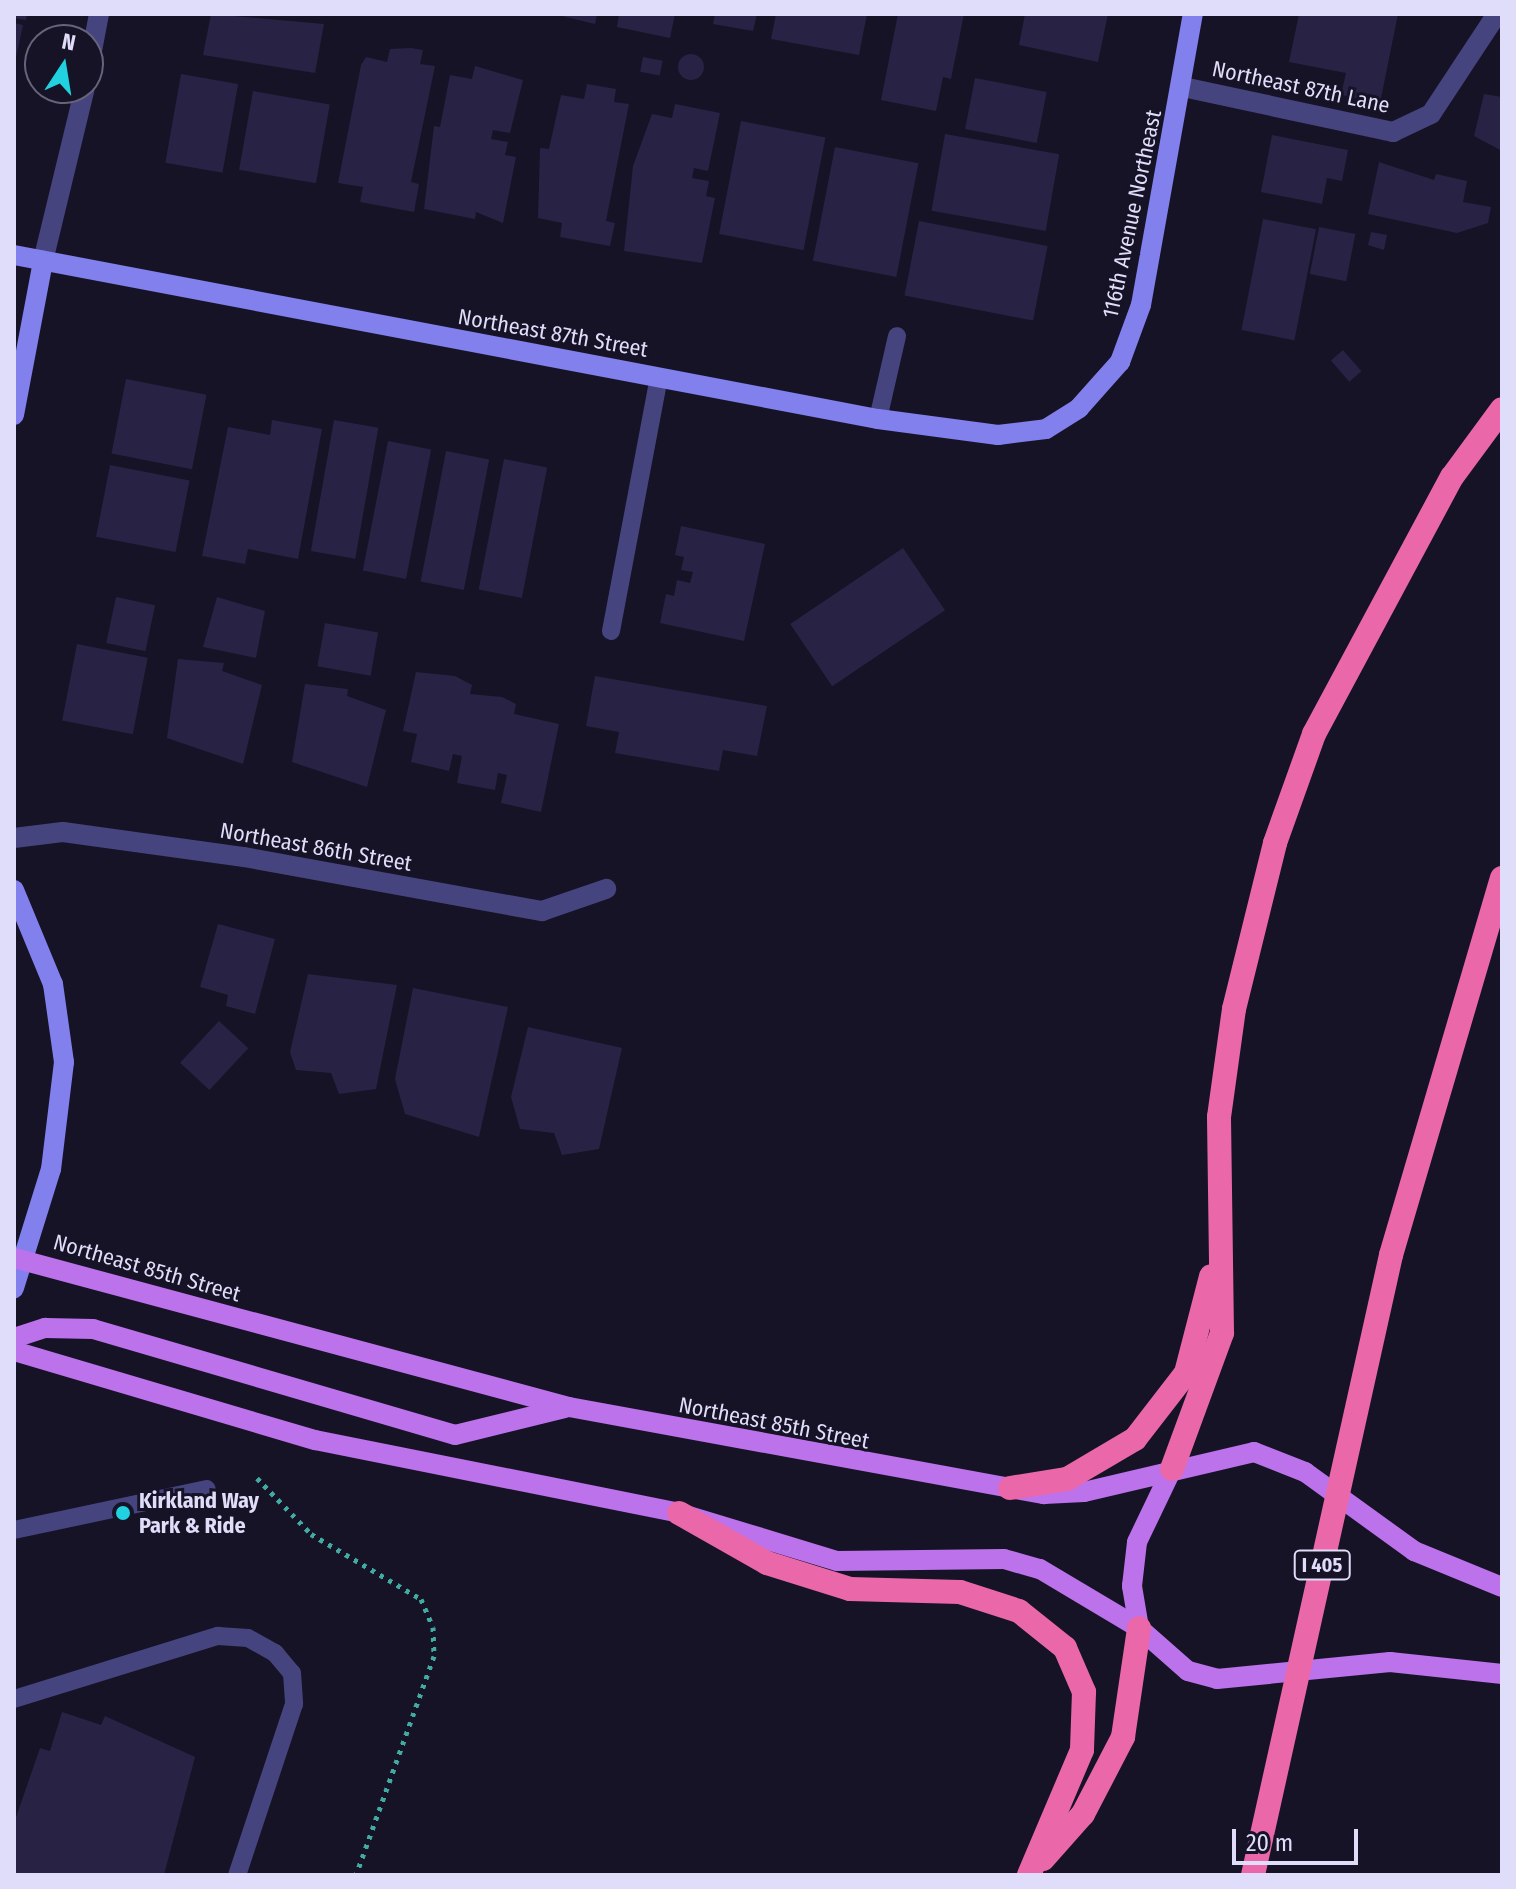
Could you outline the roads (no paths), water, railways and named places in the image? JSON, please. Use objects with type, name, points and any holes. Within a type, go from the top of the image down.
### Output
[{"type":"highway","points":[[1172,1469],[1222,1333],[1219,1117],[1234,1009],[1275,843],[1314,734],[1452,477],[1502,409]]},
{"type":"highway","name":"I 405","points":[[1253,1875],[1391,1255],[1502,878]]},
{"type":"highway","points":[[1010,1488],[1067,1479],[1103,1461],[1164,1407],[1186,1373],[1201,1328],[1222,1223]]},
{"type":"highway","points":[[679,1513],[767,1563],[850,1589],[960,1592],[1019,1611],[1065,1648],[1084,1692],[1082,1750],[1030,1873]]},
{"type":"highway","points":[[1030,1873],[1083,1814],[1123,1737],[1139,1628]]},
{"type":"main road","name":"Northeast 85th Street","points":[[20,1258],[569,1407],[1010,1488],[1084,1492],[1229,1453],[1285,1460],[1414,1551],[1502,1587]]},
{"type":"main road","points":[[14,1338],[45,1328],[93,1329],[455,1435],[569,1407]]},
{"type":"main road","points":[[14,1351],[423,1466],[679,1513],[837,1561],[1004,1559],[1040,1569],[1139,1628],[1188,1671],[1217,1679],[1390,1662],[1502,1674]]},
{"type":"main road","points":[[1139,1628],[1132,1586],[1137,1542],[1172,1469]]},
{"type":"street","name":"116th Avenue Northeast","points":[[1079,408],[1120,362],[1141,305],[1183,87],[1193,14]]},
{"type":"street","name":"Northeast 87th Lane","points":[[1183,87],[1393,132],[1431,114],[1497,14]]},
{"type":"street","points":[[14,415],[43,261],[81,104]]},
{"type":"street","name":"Northeast 87th Street","points":[[14,255],[878,419],[998,435],[1046,429],[1079,408]]},
{"type":"street","name":"Northeast 86th Street","points":[[14,838],[63,832],[244,857],[542,911],[606,889]]},
{"type":"street","points":[[14,890],[53,984],[64,1062],[51,1169],[20,1258],[14,1288]]},
{"type":"lane","points":[[878,419],[897,336]]},
{"type":"lane","points":[[611,631],[659,377]]},
{"type":"lane","points":[[14,1530],[207,1489]]},
{"type":"lane","points":[[14,1699],[218,1636],[248,1638],[275,1653],[292,1673],[294,1704],[237,1875]]},
{"type":"place","name":"Kirkland Way Park & Ride","points":[[123,1513]]}]
